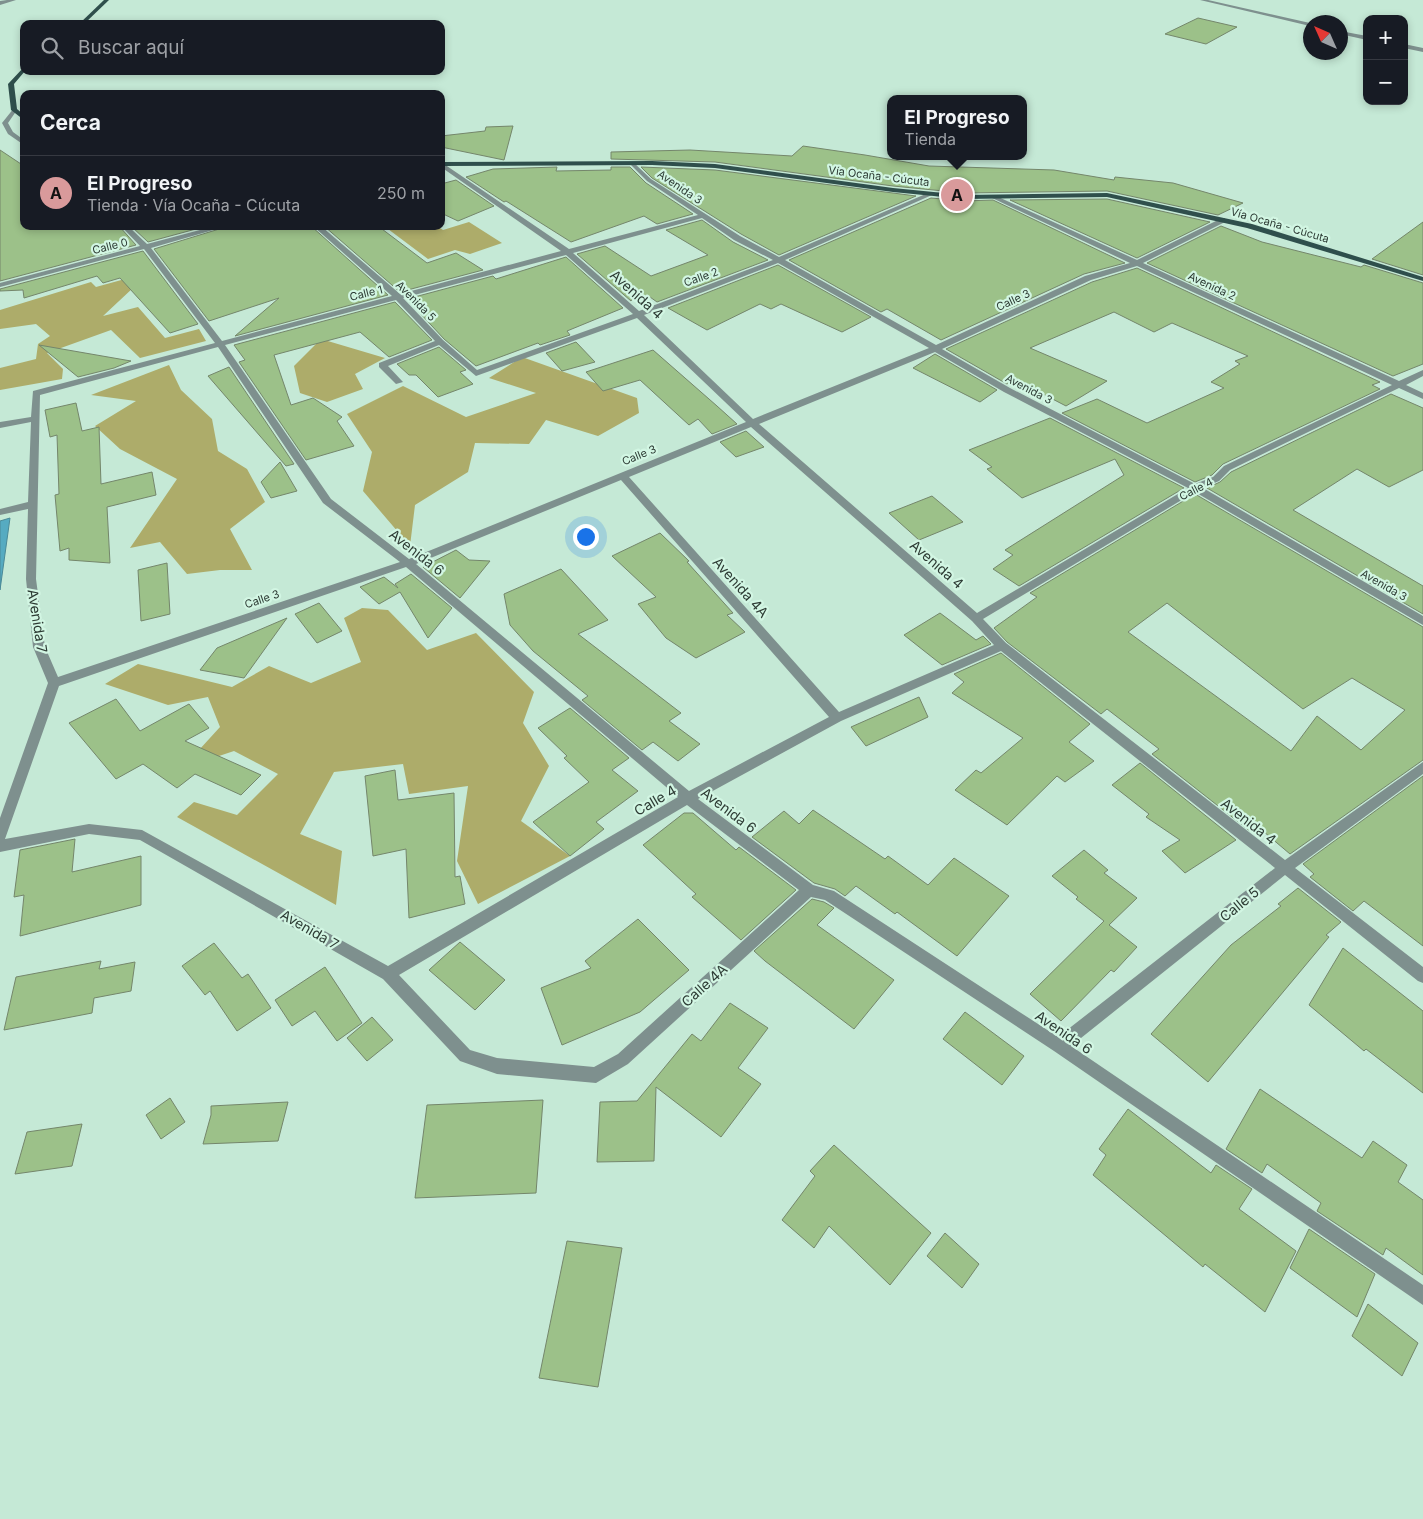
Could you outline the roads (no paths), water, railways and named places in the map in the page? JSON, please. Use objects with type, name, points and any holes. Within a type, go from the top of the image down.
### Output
[{"type":"main road","points":[[85,20],[106,0]]},
{"type":"main road","points":[[20,73],[11,84],[14,110],[20,115]]},
{"type":"main road","name":"Vía Ocaña - Cúcuta","points":[[445,164],[715,166],[964,197],[1106,194],[1249,226],[1423,279]]},
{"type":"street","points":[[0,3],[14,0]]},
{"type":"street","points":[[1202,0],[1303,23]]},
{"type":"street","points":[[1348,34],[1363,37]]},
{"type":"street","points":[[1408,47],[1423,50]]},
{"type":"street","points":[[14,110],[5,123],[10,133],[20,140]]},
{"type":"street","name":"Avenida 3","points":[[633,164],[648,180],[737,238],[1007,390],[1195,488],[1423,621]]},
{"type":"street","name":"Avenida 4","points":[[445,166],[566,251],[638,314],[752,423],[976,618],[1002,646],[1423,976]]},
{"type":"street","name":"Calle 2","points":[[476,372],[548,348],[749,273],[776,259],[930,194]]},
{"type":"street","name":"Avenida 2","points":[[992,196],[1423,396]]},
{"type":"street","name":"Calle 1","points":[[36,392],[703,216]]},
{"type":"street","name":"Calle 3","points":[[54,683],[408,563],[935,349],[1088,278],[1135,264],[1222,220]]},
{"type":"street","name":"Avenida 6","points":[[128,230],[147,248],[220,342],[327,502],[408,563],[688,798],[809,890],[829,895],[1059,1046],[1423,1296]]},
{"type":"street","name":"Calle 0","points":[[0,285],[210,230]]},
{"type":"street","name":"Avenida 5","points":[[321,230],[397,296],[440,342],[476,372]]},
{"type":"street","points":[[399,382],[382,365],[440,342]]},
{"type":"street","name":"Calle 4","points":[[976,618],[1195,488],[1216,479],[1227,468],[1423,373]]},
{"type":"street","name":"Avenida 7","points":[[36,392],[31,579],[39,647],[54,683]]},
{"type":"street","points":[[0,426],[35,419]]},
{"type":"street","name":"Avenida 4A","points":[[623,476],[837,718]]},
{"type":"street","points":[[0,512],[34,504]]},
{"type":"street","name":"Calle 4","points":[[388,974],[688,798],[837,718],[1002,646]]},
{"type":"street","points":[[0,837],[54,683]]},
{"type":"street","name":"Calle 5","points":[[1059,1046],[1284,868],[1423,767]]},
{"type":"street","name":"Avenida 7","points":[[0,846],[89,829],[142,835],[388,974],[465,1056],[497,1066],[596,1075]]},
{"type":"street","name":"Calle 4A","points":[[596,1075],[623,1059],[809,890]]},
{"type":"water","points":[[10,518],[0,590],[0,521]]},
{"type":"place","name":"El Progreso","points":[[957,195]]}]
